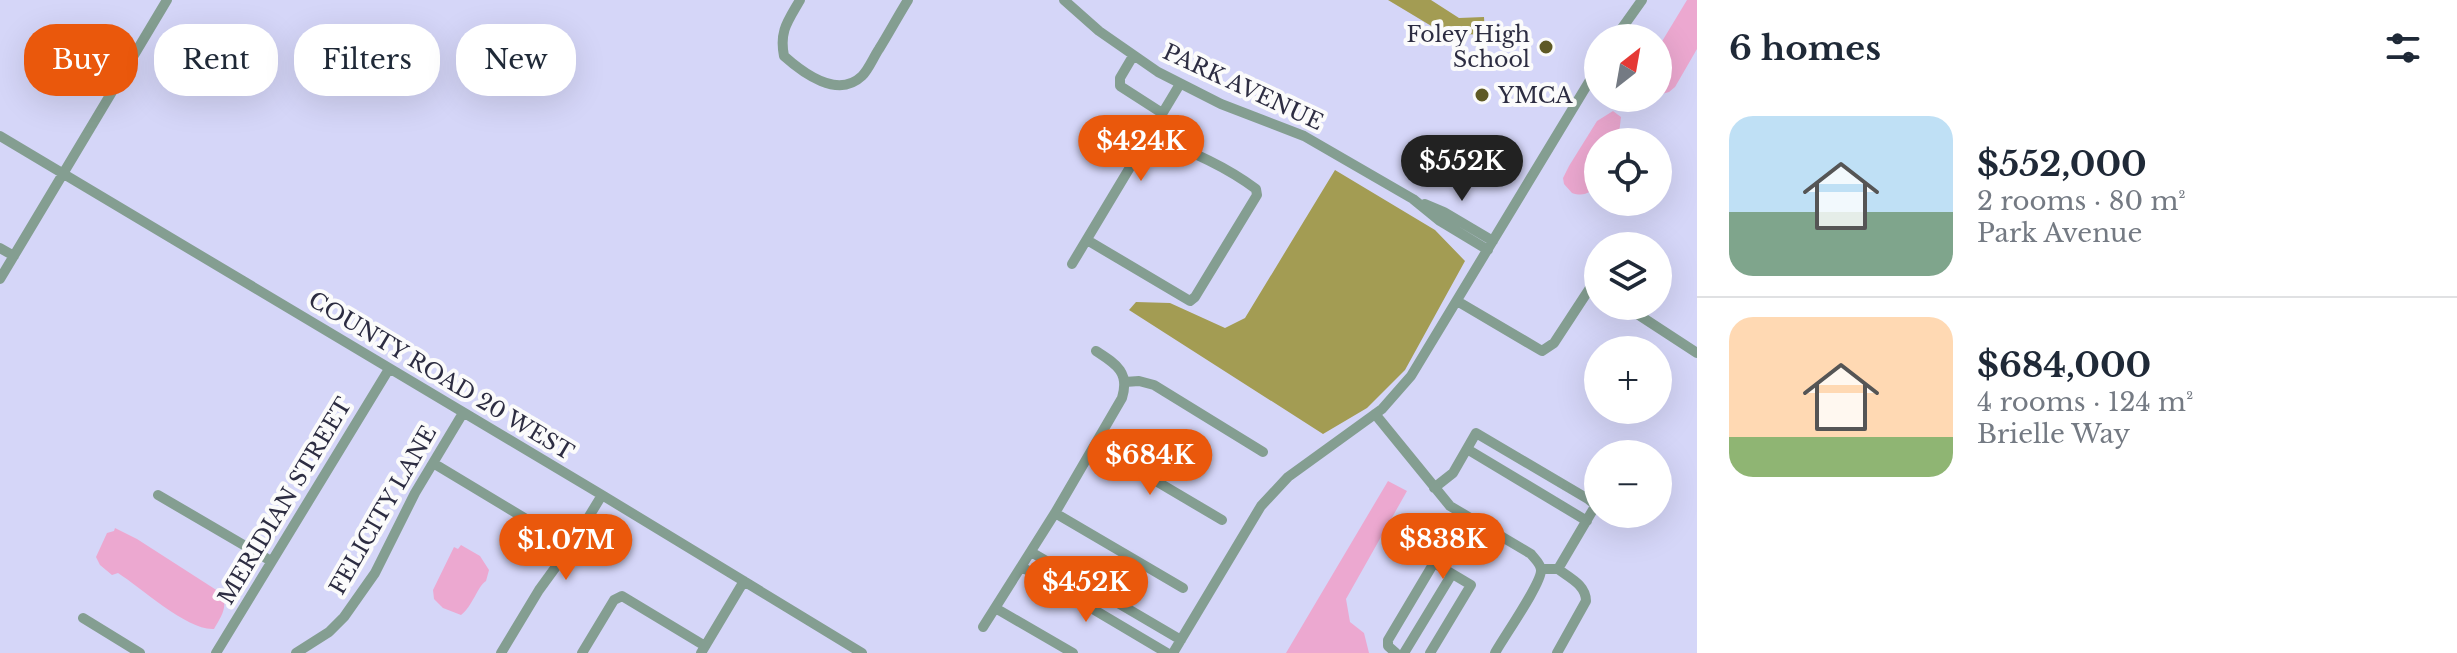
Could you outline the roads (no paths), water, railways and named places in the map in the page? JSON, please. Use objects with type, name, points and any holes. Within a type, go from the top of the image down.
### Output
[{"type":"street","points":[[0,279],[167,0]]},
{"type":"street","points":[[800,0],[785,25],[779,48],[794,65],[827,84],[848,89],[864,73],[908,0]]},
{"type":"street","name":"PARK AVENUE","points":[[1064,0],[1133,56],[1180,84],[1221,104],[1304,136],[1413,199],[1444,212],[1490,245]]},
{"type":"street","points":[[1625,24],[1642,0]]},
{"type":"street","points":[[1133,56],[1120,78],[1120,86],[1162,113]]},
{"type":"street","points":[[1072,264],[1180,84]]},
{"type":"street","points":[[1022,567],[1170,653],[1181,640],[1261,506],[1288,477],[1375,414],[1406,383],[1584,90]]},
{"type":"street","name":"COUNTY ROAD 20 WEST","points":[[0,136],[862,653]]},
{"type":"street","points":[[1087,240],[1190,301],[1257,195],[1256,189],[1249,184],[1197,154],[1149,136]]},
{"type":"street","points":[[0,248],[14,256]]},
{"type":"street","points":[[1457,301],[1542,351],[1554,343],[1584,297]]},
{"type":"street","points":[[1646,320],[1697,353]]},
{"type":"street","points":[[983,627],[997,609],[1122,398],[1125,382],[1115,363],[1096,351]]},
{"type":"street","name":"MERIDIAN STREET","points":[[216,653],[389,369]]},
{"type":"street","points":[[1125,382],[1139,381],[1154,385],[1263,452]]},
{"type":"street","name":"FELICITY LANE","points":[[296,653],[329,632],[344,617],[375,573],[463,413]]},
{"type":"street","points":[[1375,414],[1450,506],[1537,560],[1541,569],[1537,583],[1495,653]]},
{"type":"street","points":[[1434,488],[1453,473],[1476,433],[1584,497]]},
{"type":"street","points":[[1095,445],[1222,520]]},
{"type":"street","points":[[1467,449],[1584,519]]},
{"type":"street","points":[[433,463],[571,546]]},
{"type":"street","points":[[158,495],[271,561]]},
{"type":"street","points":[[501,653],[602,495]]},
{"type":"street","points":[[1055,513],[1183,588]]},
{"type":"street","points":[[1396,653],[1388,646],[1388,640],[1463,514]]},
{"type":"street","points":[[1558,569],[1584,526]]},
{"type":"street","points":[[1031,552],[1181,640]]},
{"type":"street","points":[[1430,653],[1471,585],[1434,563]]},
{"type":"street","points":[[1541,569],[1558,569],[1586,592],[1586,601],[1557,653]]},
{"type":"street","points":[[1404,653],[1452,574]]},
{"type":"street","points":[[582,653],[614,600],[622,596],[703,649],[744,581]]},
{"type":"street","points":[[1096,610],[1105,595]]},
{"type":"street","points":[[997,609],[1073,653]]},
{"type":"street","points":[[83,618],[140,653]]},
{"type":"place","name":"Foley High School","points":[[1546,47]]},
{"type":"place","name":"YMCA","points":[[1482,95]]}]
